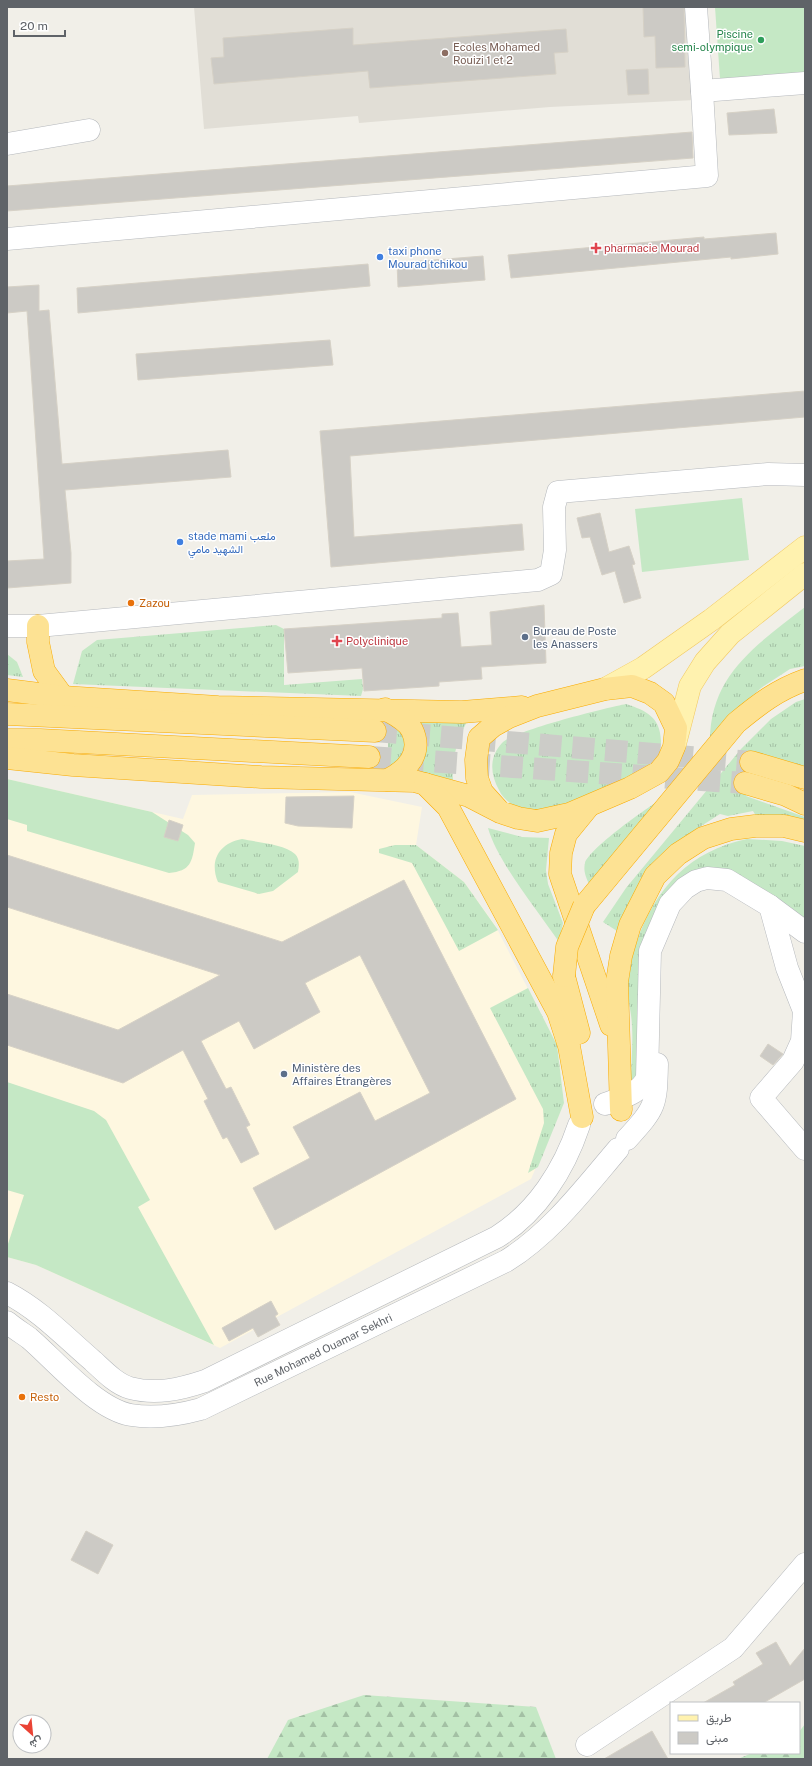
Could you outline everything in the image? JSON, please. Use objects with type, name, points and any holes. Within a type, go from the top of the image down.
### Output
[{"type":"highway","points":[[38,626],[38,642],[44,671],[64,696]]},
{"type":"highway","points":[[580,1113],[579,1031],[564,976],[567,947],[584,906],[736,723],[761,702],[784,688],[805,680]]},
{"type":"highway","points":[[7,690],[64,696],[218,706],[462,712],[537,706],[605,689],[632,686],[650,693],[664,703],[676,728],[674,747],[668,761],[658,772],[630,788],[569,814],[537,821],[518,818],[500,812],[473,787],[425,784],[414,781],[261,777],[81,765],[7,758]]},
{"type":"highway","points":[[468,842],[463,828],[473,787],[480,738],[498,723],[537,706]]},
{"type":"highway","points":[[385,709],[399,716],[412,729],[415,742],[414,752],[409,765],[401,773],[388,780]]},
{"type":"highway","points":[[7,714],[375,731]]},
{"type":"highway","points":[[7,740],[40,740],[369,757]]},
{"type":"highway","points":[[751,762],[805,778]]},
{"type":"highway","points":[[744,783],[786,795],[805,804]]},
{"type":"highway","points":[[425,784],[448,807],[558,1012],[569,1046],[580,1113]]},
{"type":"highway","points":[[589,805],[566,834],[561,853],[560,874],[608,1011],[618,1052]]},
{"type":"highway","points":[[615,1104],[618,1052],[617,982],[620,956],[630,925],[655,876],[678,854],[703,838],[730,829],[755,826],[777,826],[805,831]]},
{"type":"main road","points":[[605,689],[643,668],[711,620],[805,546]]},
{"type":"main road","points":[[674,747],[690,686],[705,662],[730,634],[805,574]]},
{"type":"street","points":[[7,240],[707,176],[696,7]]},
{"type":"street","points":[[702,91],[805,83]]},
{"type":"street","points":[[7,144],[89,130]]},
{"type":"street","points":[[7,626],[38,626],[538,580],[551,574],[555,550],[554,507],[558,492],[768,474],[805,475]]},
{"type":"street","points":[[7,1293],[36,1311],[118,1382],[129,1388],[151,1392],[179,1390],[205,1381],[497,1237],[516,1225],[542,1195],[564,1164],[580,1113],[591,1107],[615,1104],[640,1088],[645,1082],[648,1074],[649,958],[652,945],[661,922],[670,904],[677,895],[696,881],[707,878],[727,880],[770,906],[805,932]]},
{"type":"street","points":[[770,906],[787,968],[804,1011],[802,1041],[793,1061],[761,1098],[805,1149]]},
{"type":"street","name":"Rue Mohamed Ouamar Sekhri","points":[[7,1322],[29,1338],[85,1389],[107,1405],[130,1415],[180,1415],[208,1405],[506,1261],[526,1249],[544,1233],[648,1116],[652,1108],[656,1095],[658,957],[661,922]]},
{"type":"street","points":[[580,1113],[582,1141],[587,1148],[602,1154],[610,1153],[622,1144],[628,1123],[615,1104]]},
{"type":"street","points":[[586,1745],[733,1648],[805,1564]]},
{"type":"shaded area","name":"Ecoles Mohamed Rouizi 1 et 2","points":[[194,7],[691,7],[695,100],[550,107],[359,123],[358,116],[204,129]]},
{"type":"shaded area","name":"Ministère des Affaires Étrangères","points":[[7,779],[183,819],[192,795],[350,792],[422,807],[416,845],[464,882],[495,925],[557,1045],[564,1103],[531,1179],[220,1348],[36,1265],[7,1257]]},
{"type":"green space","name":"Piscine semi-olympique","points":[[715,7],[805,7],[805,73],[720,79]]},
{"type":"green space","points":[[742,498],[749,560],[642,572],[635,509]]},
{"type":"green space","points":[[805,607],[805,666],[790,669],[761,688],[732,715],[710,741],[712,718],[718,697],[728,679],[754,648]]},
{"type":"green space","points":[[276,625],[284,629],[284,685],[362,679],[363,689],[361,696],[73,684],[82,651],[97,640]]},
{"type":"green space","points":[[7,654],[17,662],[23,677],[7,675]]},
{"type":"green space","points":[[805,699],[805,768],[758,754],[746,796],[805,817],[805,821],[756,816],[753,811],[728,816],[720,814],[682,839],[664,853],[635,891],[617,931],[603,922],[626,888],[741,749],[771,719],[796,702]]},
{"type":"green space","points":[[626,704],[646,712],[658,726],[661,741],[660,749],[656,759],[648,768],[548,812],[525,810],[507,801],[503,796],[496,784],[492,766],[495,754],[502,743],[523,732],[541,726]]},
{"type":"green space","points":[[412,720],[468,720],[461,734],[454,757],[453,780],[411,771]]},
{"type":"green space","points":[[389,721],[401,728],[408,751],[387,770]]},
{"type":"green space","points":[[7,779],[152,812],[188,835],[195,843],[191,860],[186,868],[169,873],[27,831],[27,825],[7,819]]},
{"type":"green space","points":[[660,800],[589,884],[584,869],[585,863],[589,857],[618,830]]},
{"type":"green space","points":[[488,828],[522,837],[549,838],[546,870],[548,884],[563,923],[559,942],[509,870],[493,841]]},
{"type":"green space","points":[[242,839],[270,844],[290,851],[298,858],[298,872],[273,891],[259,894],[218,882],[215,867],[218,854],[227,844]]},
{"type":"green space","points":[[747,839],[782,841],[805,846],[805,919],[754,885],[668,892],[646,1064],[631,1083],[632,1032],[627,976],[630,959],[645,922],[654,904],[665,888],[692,862],[708,852]]},
{"type":"green space","points":[[395,845],[416,845],[464,882],[498,930],[459,951],[412,863],[379,853],[379,849]]},
{"type":"green space","points":[[528,988],[557,1045],[564,1103],[538,1167],[528,1173],[544,1123],[543,1109],[490,1008]]},
{"type":"green space","points":[[7,1082],[94,1111],[106,1120],[150,1200],[138,1207],[214,1345],[36,1265],[7,1257],[7,1247],[24,1195],[7,1190]]},
{"type":"green space","points":[[364,1695],[536,1707],[556,1759],[267,1759],[288,1720]]},
{"type":"green space","points":[[805,1724],[805,1759],[738,1759],[750,1754],[800,1754],[800,1731]]},
{"type":"building","points":[[643,7],[684,7],[685,67],[656,68],[655,36],[644,37]]},
{"type":"building","points":[[353,28],[353,45],[566,29],[568,52],[554,53],[556,74],[370,88],[368,71],[214,84],[211,58],[224,57],[223,38]]},
{"type":"building","points":[[648,69],[649,94],[628,95],[626,70]]},
{"type":"building","points":[[774,109],[777,133],[729,135],[727,113]]},
{"type":"building","points":[[692,132],[693,158],[7,211],[7,186]]},
{"type":"building","points":[[776,233],[778,254],[731,259],[731,257],[511,278],[508,255],[704,237],[704,239]]},
{"type":"building","points":[[483,256],[485,280],[398,287],[397,263]]},
{"type":"building","points":[[368,264],[370,286],[78,313],[77,288]]},
{"type":"building","points":[[39,285],[39,311],[49,310],[62,464],[228,450],[231,477],[65,490],[71,553],[71,583],[7,588],[7,561],[44,559],[27,311],[7,313],[7,287]]},
{"type":"building","points":[[330,340],[333,365],[138,380],[136,354]]},
{"type":"building","points":[[805,391],[805,417],[350,456],[354,537],[522,524],[524,550],[331,567],[320,431]]},
{"type":"building","points":[[600,513],[609,552],[629,546],[635,564],[632,565],[641,598],[624,603],[615,571],[602,575],[590,537],[582,538],[577,518]]},
{"type":"building","points":[[544,605],[546,663],[481,667],[482,679],[439,682],[439,686],[364,691],[362,668],[288,673],[284,629],[442,618],[442,614],[458,613],[461,647],[492,645],[490,612]]},
{"type":"building","points":[[354,796],[352,828],[298,826],[285,823],[286,797]]},
{"type":"building","points":[[169,820],[183,825],[178,841],[164,837]]},
{"type":"building","points":[[7,855],[282,942],[404,880],[516,1099],[275,1230],[253,1188],[310,1158],[293,1127],[360,1092],[375,1121],[430,1093],[360,955],[305,983],[320,1012],[254,1049],[239,1021],[201,1041],[226,1089],[231,1087],[250,1125],[246,1127],[259,1154],[241,1163],[227,1137],[223,1139],[204,1101],[208,1099],[183,1050],[123,1083],[7,1045],[7,994],[118,1030],[220,975],[7,907]]},
{"type":"building","points":[[768,1044],[783,1054],[773,1065],[760,1056]]},
{"type":"building","points":[[271,1301],[278,1314],[275,1316],[280,1325],[258,1337],[253,1328],[229,1341],[222,1328]]},
{"type":"building","points":[[86,1531],[113,1545],[98,1574],[71,1560]]},
{"type":"building","points":[[776,1642],[790,1666],[805,1648],[805,1679],[765,1702],[705,1702],[735,1685],[733,1682],[763,1664],[756,1653]]},
{"type":"building","points":[[652,1731],[668,1759],[604,1759]]},
{"type":"tunnel","points":[[375,731],[751,762]]},
{"type":"tunnel","points":[[369,757],[745,783]]},
{"type":"place","name":"Piscine semi-olympique","points":[[761,40]]},
{"type":"place","name":"Ecoles Mohamed Rouizi 1 et 2","points":[[445,53]]},
{"type":"place","name":"pharmacie Mourad","points":[[596,248]]},
{"type":"place","name":"taxi phone Mourad tchikou","points":[[380,257]]},
{"type":"place","name":"stade mami ملعب الشهيد مامي","points":[[180,542]]},
{"type":"place","name":"Zazou","points":[[131,603]]},
{"type":"place","name":"Bureau de Poste les Anassers","points":[[525,637]]},
{"type":"place","name":"Polyclinique","points":[[337,641]]},
{"type":"place","name":"Ministère des Affaires Étrangères","points":[[284,1074]]},
{"type":"place","name":"Resto","points":[[22,1397]]}]
